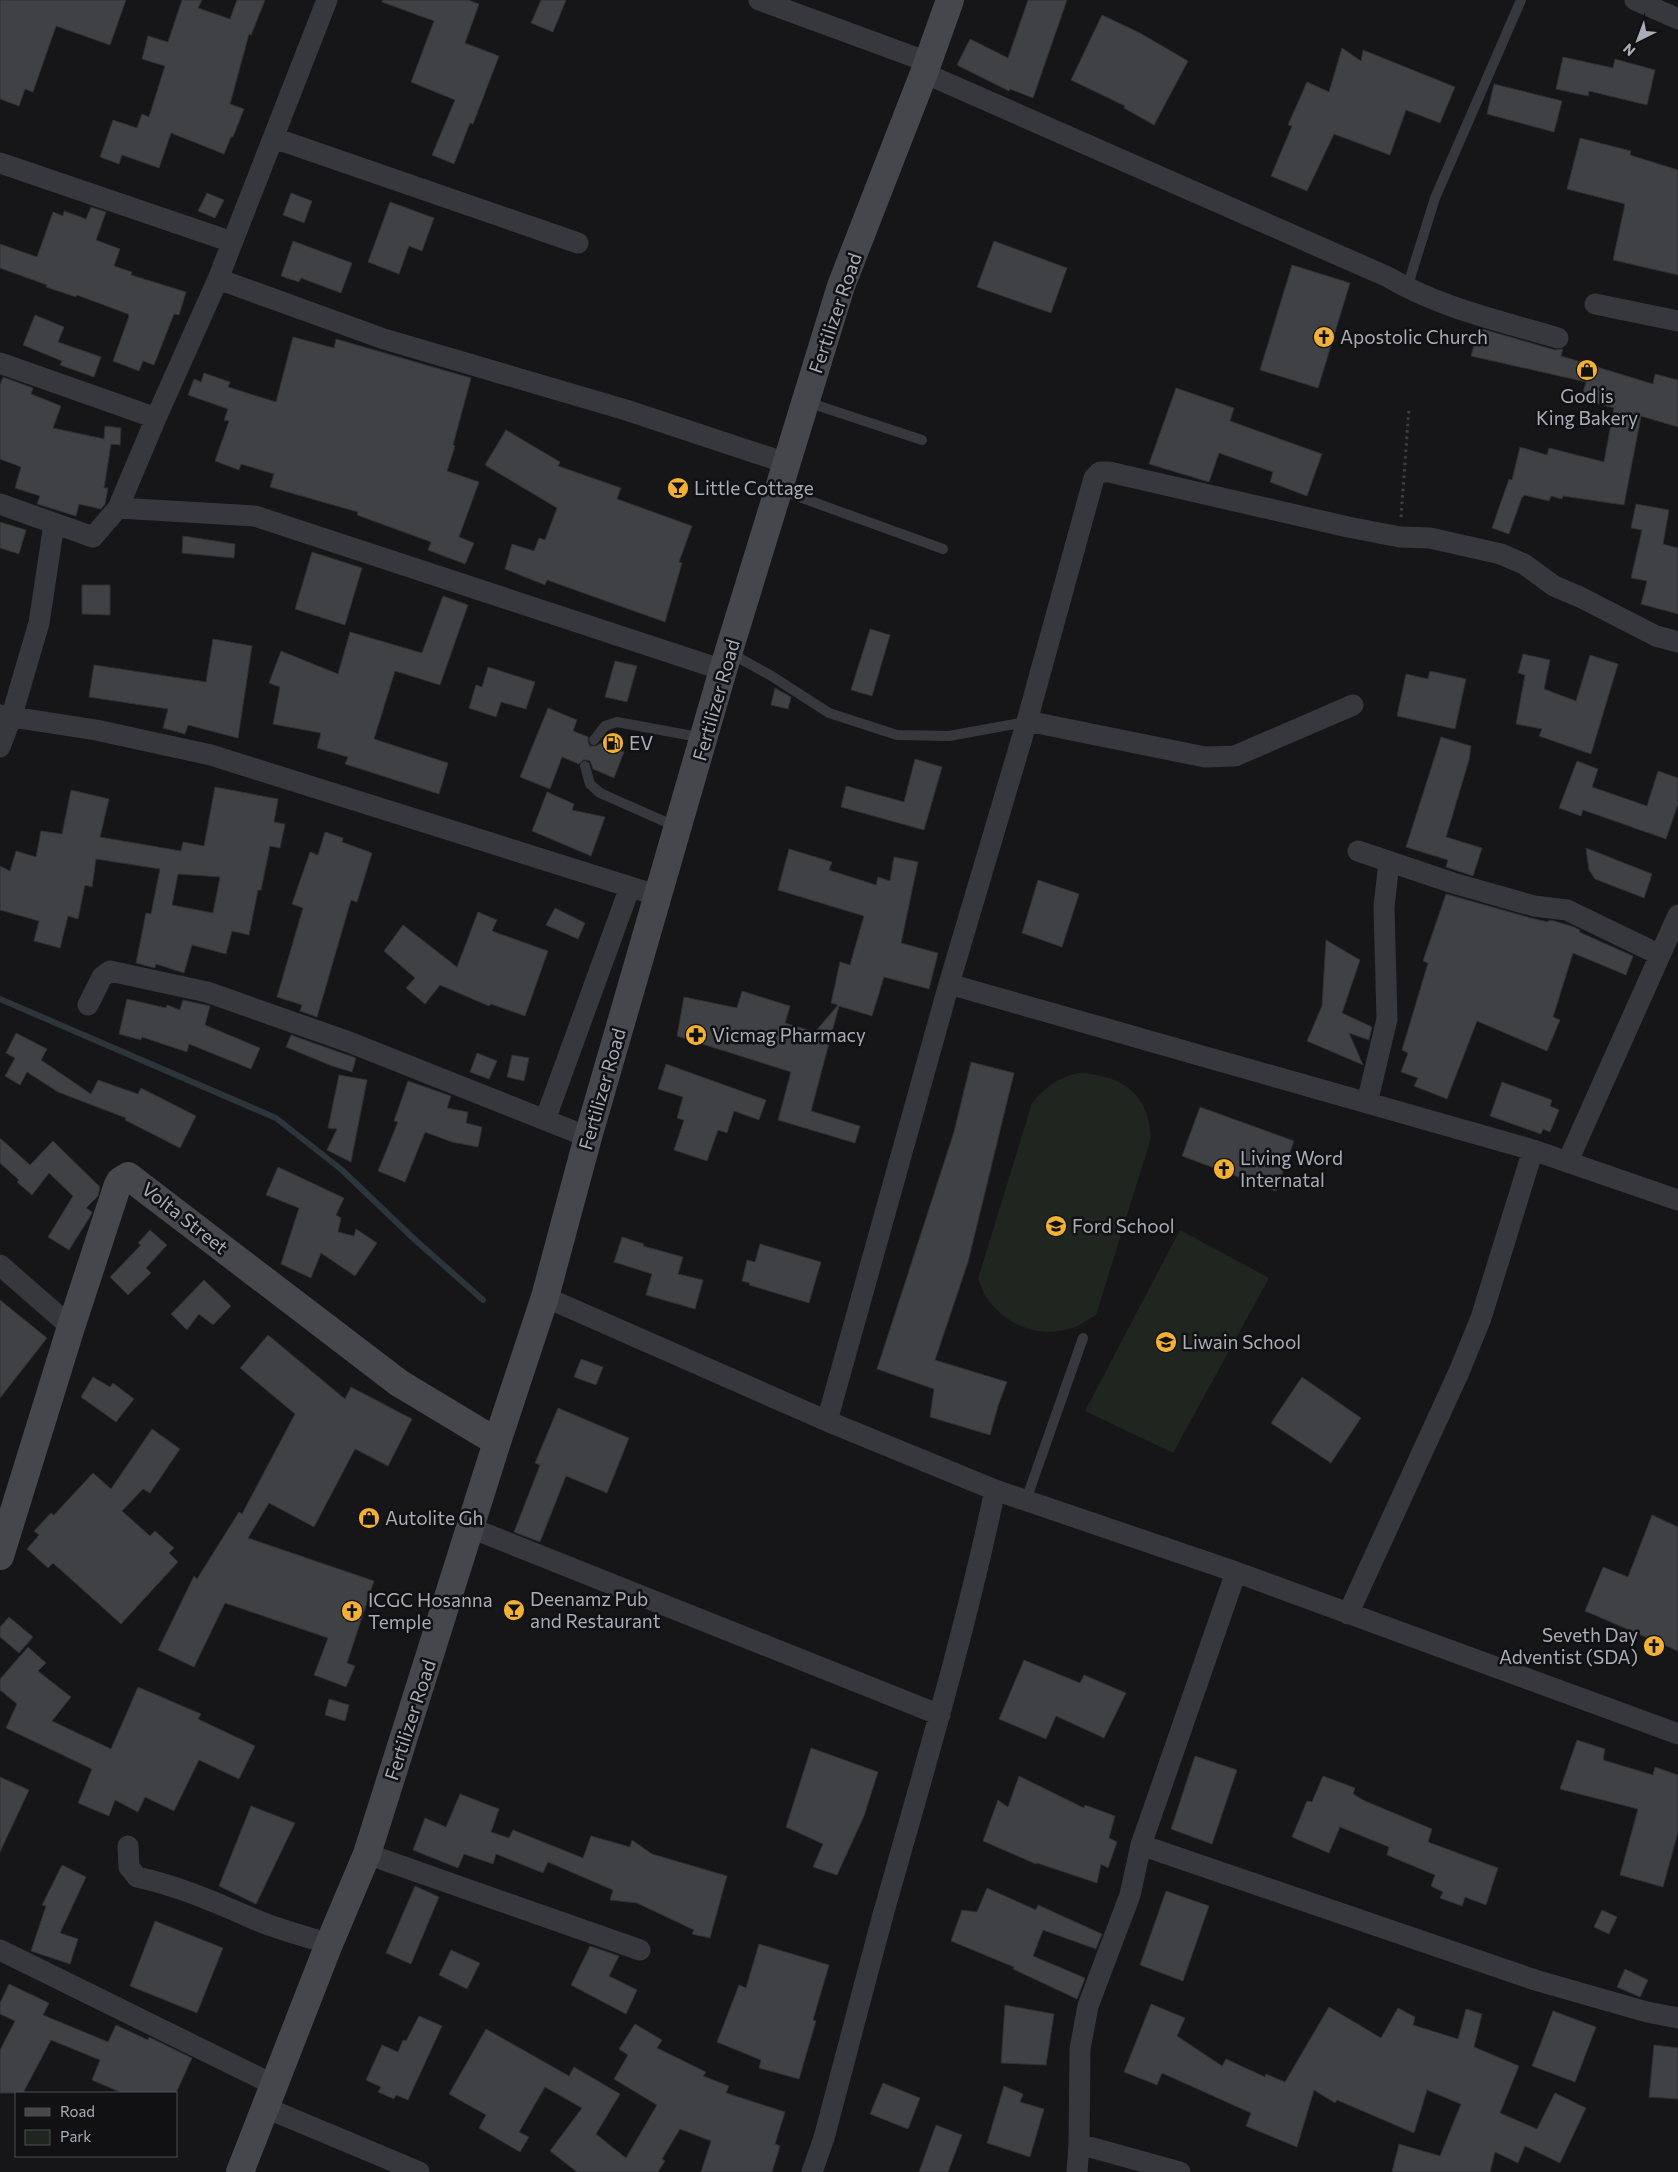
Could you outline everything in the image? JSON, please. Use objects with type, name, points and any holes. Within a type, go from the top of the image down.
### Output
[{"type":"street","points":[[0,504],[93,537],[118,508],[218,279],[327,0]]},
{"type":"street","points":[[759,0],[926,67],[1388,277],[1407,288],[1474,314],[1558,338]]},
{"type":"street","name":"Fertilizer Road","points":[[240,2172],[329,1944],[367,1854],[497,1442],[545,1297],[588,1137],[726,661],[841,286],[950,0]]},
{"type":"street","points":[[1635,0],[1678,19]]},
{"type":"street","points":[[274,138],[578,243]]},
{"type":"street","points":[[0,163],[232,242]]},
{"type":"street","points":[[218,279],[384,339],[626,410],[786,464]]},
{"type":"street","points":[[1595,304],[1678,321]]},
{"type":"street","points":[[0,363],[156,418]]},
{"type":"street","points":[[827,1421],[949,984],[1028,722],[1094,478],[1100,472],[1109,472],[1348,527],[1400,537],[1430,538],[1501,554],[1524,564],[1554,586],[1580,597],[1656,636],[1678,642]]},
{"type":"street","points":[[118,508],[255,516],[726,661]]},
{"type":"street","points":[[0,747],[6,715],[39,623],[54,524]]},
{"type":"street","points":[[1028,722],[1205,756],[1234,756],[1353,705]]},
{"type":"street","points":[[6,715],[96,730],[211,755],[659,896]]},
{"type":"street","points":[[1358,851],[1453,883],[1534,906],[1567,910],[1660,955]]},
{"type":"street","points":[[1367,1103],[1387,1019],[1384,906],[1390,862]]},
{"type":"street","points":[[545,1120],[630,887]]},
{"type":"street","points":[[1568,1161],[1678,915]]},
{"type":"street","points":[[88,1005],[102,977],[110,971],[207,992],[349,1042],[588,1137]]},
{"type":"street","points":[[949,984],[1533,1150],[1678,1200]]},
{"type":"street","points":[[1348,1614],[1459,1372],[1481,1318],[1533,1150]]},
{"type":"street","name":"Volta Street","points":[[0,1556],[71,1327],[120,1181],[128,1176],[399,1383],[497,1442]]},
{"type":"street","points":[[0,1265],[71,1327]]},
{"type":"street","points":[[545,1297],[827,1421],[995,1490],[1236,1572],[1678,1734]]},
{"type":"street","points":[[812,2172],[824,2138],[883,1916],[940,1715],[977,1574],[995,1490]]},
{"type":"street","points":[[471,1528],[940,1715]]},
{"type":"street","points":[[1076,2172],[1079,2144],[1080,2049],[1088,2006],[1130,1895],[1141,1845],[1236,1572]]},
{"type":"street","points":[[1141,1845],[1535,1980],[1647,2012],[1678,2018]]},
{"type":"street","points":[[128,1846],[129,1867],[137,1877],[158,1882],[224,1905],[257,1920],[329,1944]]},
{"type":"street","points":[[367,1854],[640,1950]]},
{"type":"street","points":[[0,1950],[269,2096],[419,2172]]},
{"type":"street","points":[[1079,2144],[1180,2172]]},
{"type":"lane","points":[[1407,288],[1435,198],[1521,0]]},
{"type":"lane","points":[[805,401],[922,440]]},
{"type":"lane","points":[[777,490],[943,550]]},
{"type":"lane","points":[[726,661],[770,675],[829,713],[897,735],[949,736],[1028,722]]},
{"type":"lane","points":[[594,740],[606,726],[617,722],[704,738]]},
{"type":"lane","points":[[585,766],[590,784],[600,793],[679,828]]},
{"type":"lane","points":[[1026,1500],[1083,1338]]},
{"type":"path","points":[[1400,537],[1409,408]]},
{"type":"green space","points":[[1078,1073],[1100,1076],[1129,1088],[1142,1104],[1148,1118],[1151,1138],[1096,1315],[1078,1326],[1047,1332],[1024,1327],[1003,1315],[986,1297],[978,1279],[1032,1103],[1053,1084]]},
{"type":"green space","points":[[1180,1230],[1269,1278],[1173,1453],[1085,1411]]},
{"type":"building","points":[[0,0],[126,0],[110,45],[56,26],[33,92],[25,89],[19,106],[0,99]]},
{"type":"building","points":[[182,0],[202,0],[198,8],[230,19],[237,0],[265,0],[251,35],[249,34],[230,104],[244,109],[233,137],[231,137],[224,154],[171,133],[159,168],[122,155],[119,164],[100,157],[113,120],[137,128],[142,114],[149,117],[165,66],[142,59],[148,36],[168,42]]},
{"type":"building","points":[[383,0],[468,0],[479,4],[465,43],[499,56],[473,124],[470,123],[454,164],[432,155],[455,100],[411,82],[434,21],[382,2]]},
{"type":"building","points":[[541,0],[566,0],[553,32],[531,23]]},
{"type":"building","points":[[1028,0],[1067,0],[1033,98],[1010,89],[1009,91],[957,65],[970,39],[1008,58]]},
{"type":"building","points":[[1102,15],[1140,33],[1188,61],[1154,125],[1124,108],[1125,106],[1071,80]]},
{"type":"building","points":[[1342,48],[1361,61],[1363,50],[1455,87],[1440,123],[1406,110],[1390,155],[1334,134],[1307,191],[1271,176],[1292,126],[1288,125],[1307,82],[1329,92]]},
{"type":"building","points":[[1563,57],[1613,68],[1615,59],[1655,70],[1647,105],[1589,91],[1588,96],[1556,89]]},
{"type":"building","points":[[1494,84],[1562,101],[1554,132],[1487,114]]},
{"type":"building","points":[[1580,138],[1631,151],[1630,155],[1678,170],[1678,275],[1613,260],[1625,204],[1567,189]]},
{"type":"building","points":[[207,193],[224,200],[215,218],[198,211]]},
{"type":"building","points":[[291,193],[312,201],[304,223],[283,215]]},
{"type":"building","points":[[390,202],[434,218],[422,251],[409,246],[399,274],[368,262]]},
{"type":"building","points":[[91,207],[106,212],[96,240],[120,249],[114,266],[132,272],[131,275],[186,292],[179,315],[174,314],[154,365],[143,361],[139,371],[113,361],[129,316],[128,314],[77,295],[76,297],[46,287],[47,285],[0,268],[0,244],[37,257],[53,212],[63,216],[64,211],[86,219]]},
{"type":"building","points":[[293,241],[352,263],[341,293],[301,278],[299,282],[281,276]]},
{"type":"building","points":[[994,241],[1067,268],[1051,313],[977,287]]},
{"type":"building","points":[[1292,265],[1350,283],[1318,388],[1260,370]]},
{"type":"building","points":[[35,315],[64,327],[58,342],[101,357],[94,377],[60,365],[62,361],[23,345]]},
{"type":"building","points":[[1479,328],[1555,350],[1563,349],[1561,356],[1653,384],[1655,374],[1678,380],[1678,427],[1641,416],[1624,505],[1563,496],[1562,499],[1551,496],[1549,501],[1524,495],[1509,534],[1492,528],[1509,479],[1512,480],[1520,447],[1547,455],[1549,448],[1604,462],[1614,408],[1581,399],[1586,382],[1471,356]]},
{"type":"building","points":[[293,337],[334,348],[336,339],[471,378],[447,471],[479,482],[459,537],[474,543],[465,564],[428,550],[431,542],[357,515],[358,512],[270,487],[274,474],[241,464],[239,470],[215,461],[229,421],[224,420],[228,409],[188,395],[194,379],[201,382],[204,373],[230,382],[228,387],[276,402]]},
{"type":"building","points":[[3,377],[33,388],[31,394],[61,406],[53,428],[104,439],[105,426],[121,428],[120,445],[111,444],[104,488],[108,488],[105,504],[101,509],[79,504],[76,516],[37,504],[40,496],[15,488],[21,467],[0,459],[0,385]]},
{"type":"building","points":[[1176,388],[1234,408],[1230,421],[1322,454],[1307,496],[1270,482],[1273,472],[1219,453],[1209,482],[1149,464]]},
{"type":"building","points":[[506,430],[560,462],[558,466],[621,488],[617,499],[692,526],[679,562],[682,563],[665,622],[547,580],[545,585],[505,569],[512,544],[534,551],[539,538],[545,540],[557,508],[485,465]]},
{"type":"building","points":[[1636,504],[1669,510],[1663,544],[1678,548],[1678,614],[1641,604],[1647,581],[1631,578],[1642,530],[1631,528]]},
{"type":"building","points":[[0,522],[26,530],[19,554],[0,548]]},
{"type":"building","points":[[183,536],[235,544],[234,558],[182,553]]},
{"type":"building","points":[[312,552],[362,568],[345,625],[295,609]]},
{"type":"building","points":[[82,585],[110,585],[110,615],[82,614]]},
{"type":"building","points":[[443,596],[468,605],[440,685],[395,671],[374,739],[448,763],[439,794],[345,764],[348,757],[317,748],[321,733],[273,724],[280,687],[269,683],[281,651],[338,674],[350,632],[422,653]]},
{"type":"building","points":[[870,629],[890,635],[872,696],[851,690]]},
{"type":"building","points":[[213,639],[252,646],[238,738],[188,725],[185,734],[163,728],[168,709],[89,697],[94,665],[206,682]]},
{"type":"building","points":[[1523,654],[1550,660],[1544,689],[1576,701],[1590,655],[1618,664],[1591,754],[1539,736],[1542,729],[1516,724],[1525,675],[1518,673]]},
{"type":"building","points":[[615,661],[637,666],[627,702],[605,697]]},
{"type":"building","points":[[488,667],[535,682],[526,709],[501,702],[496,717],[469,708],[476,685],[482,687]]},
{"type":"building","points":[[1430,671],[1466,679],[1455,729],[1397,716],[1406,674],[1428,679]]},
{"type":"building","points":[[775,688],[791,697],[788,709],[771,705]]},
{"type":"building","points":[[548,708],[577,720],[573,731],[588,737],[590,746],[596,746],[601,743],[624,752],[614,778],[593,769],[590,761],[583,760],[579,764],[562,757],[550,789],[520,777]]},
{"type":"building","points":[[1441,737],[1471,746],[1469,760],[1446,837],[1482,848],[1473,876],[1446,867],[1448,860],[1406,847]]},
{"type":"building","points":[[915,759],[942,767],[924,830],[841,807],[846,786],[904,802]]},
{"type":"building","points":[[1577,761],[1598,769],[1592,787],[1647,806],[1658,771],[1678,778],[1678,804],[1666,839],[1583,810],[1581,816],[1559,808]]},
{"type":"building","points":[[215,787],[278,799],[274,822],[285,824],[280,848],[270,846],[261,890],[258,890],[249,935],[232,931],[226,954],[192,945],[184,973],[156,964],[155,968],[136,963],[146,913],[151,914],[160,869],[96,859],[92,887],[85,885],[78,919],[68,916],[60,948],[34,941],[39,921],[0,910],[0,866],[10,871],[16,851],[36,857],[41,831],[62,834],[71,790],[109,799],[100,837],[181,851],[183,842],[204,846]],"holes":[[[178,874],[220,877],[213,913],[172,905]]]},
{"type":"building","points":[[547,792],[574,804],[572,810],[605,817],[591,856],[532,831]]},
{"type":"building","points":[[325,832],[343,838],[342,842],[372,853],[357,902],[351,900],[317,1017],[300,1011],[302,1005],[277,997],[303,908],[292,904],[310,852],[318,855]]},
{"type":"building","points":[[1586,848],[1652,874],[1644,898],[1595,879],[1589,870]]},
{"type":"building","points":[[789,849],[832,862],[829,870],[876,885],[878,877],[890,881],[894,857],[918,862],[901,943],[938,953],[929,989],[884,977],[872,1016],[839,1006],[811,1111],[860,1126],[855,1143],[778,1120],[791,1072],[677,1036],[684,997],[737,1008],[742,991],[790,1006],[785,1023],[815,1032],[838,1005],[831,1003],[840,962],[850,965],[864,916],[778,890]]},
{"type":"building","points":[[1038,880],[1079,894],[1062,947],[1022,933]]},
{"type":"building","points":[[1446,894],[1531,918],[1548,922],[1549,920],[1554,921],[1574,927],[1580,930],[1579,932],[1633,956],[1626,975],[1573,953],[1553,1017],[1560,1020],[1547,1051],[1477,1021],[1447,1099],[1414,1086],[1418,1078],[1401,1072],[1408,1053],[1402,1050],[1428,963],[1423,961]]},
{"type":"building","points":[[555,908],[585,923],[578,939],[546,925]]},
{"type":"building","points":[[478,912],[497,920],[492,931],[548,951],[525,1016],[491,1004],[489,1006],[440,985],[425,1004],[406,988],[415,978],[384,951],[403,925],[457,967]]},
{"type":"building","points":[[1326,940],[1360,960],[1342,1013],[1372,1027],[1369,1040],[1349,1033],[1363,1065],[1307,1041],[1322,1006]]},
{"type":"building","points":[[127,999],[166,1008],[167,1005],[180,1010],[183,1000],[210,1006],[205,1025],[260,1048],[251,1069],[189,1044],[187,1052],[142,1037],[141,1040],[119,1034]]},
{"type":"building","points":[[16,1033],[47,1049],[41,1060],[91,1094],[98,1080],[138,1094],[141,1088],[196,1116],[180,1148],[125,1120],[126,1118],[58,1092],[27,1072],[20,1085],[5,1076],[15,1058],[6,1053]]},
{"type":"building","points":[[291,1035],[356,1058],[352,1072],[286,1047]]},
{"type":"building","points":[[477,1053],[497,1061],[489,1079],[470,1072]]},
{"type":"building","points":[[512,1055],[529,1058],[524,1081],[507,1077]]},
{"type":"building","points":[[971,1062],[1014,1073],[968,1262],[935,1360],[1007,1382],[990,1435],[930,1417],[934,1389],[877,1369],[954,1132]]},
{"type":"building","points":[[666,1064],[766,1100],[759,1120],[734,1111],[727,1133],[718,1130],[707,1161],[674,1150],[684,1120],[677,1118],[683,1097],[658,1089]]},
{"type":"building","points":[[339,1075],[367,1080],[351,1162],[327,1150],[337,1129],[328,1128]]},
{"type":"building","points":[[408,1081],[451,1096],[447,1108],[468,1112],[466,1123],[482,1127],[478,1147],[452,1142],[425,1132],[405,1182],[378,1171],[398,1122],[394,1121]]},
{"type":"building","points":[[1502,1082],[1552,1100],[1550,1106],[1559,1110],[1550,1132],[1543,1129],[1541,1134],[1490,1116]]},
{"type":"building","points":[[1200,1107],[1294,1141],[1276,1191],[1182,1156]]},
{"type":"building","points":[[0,1138],[30,1165],[53,1141],[100,1187],[98,1196],[86,1208],[92,1212],[91,1215],[69,1250],[48,1237],[73,1196],[49,1173],[32,1195],[0,1163]]},
{"type":"building","points":[[278,1167],[344,1198],[336,1215],[341,1218],[338,1232],[354,1236],[356,1229],[377,1243],[355,1276],[321,1253],[311,1278],[281,1264],[299,1208],[266,1195]]},
{"type":"building","points":[[150,1230],[167,1245],[146,1268],[151,1273],[128,1295],[110,1277],[141,1245],[138,1243]]},
{"type":"building","points":[[622,1237],[644,1244],[643,1246],[683,1257],[678,1274],[703,1280],[695,1309],[646,1295],[652,1274],[614,1262]]},
{"type":"building","points":[[760,1244],[821,1262],[809,1303],[749,1285],[750,1283],[742,1281],[747,1260],[755,1262]]},
{"type":"building","points":[[204,1280],[231,1306],[213,1325],[199,1314],[187,1330],[171,1314]]},
{"type":"building","points":[[0,1300],[47,1338],[0,1398]]},
{"type":"building","points":[[268,1335],[345,1399],[351,1387],[412,1419],[388,1466],[355,1449],[314,1527],[269,1503],[248,1538],[374,1581],[347,1663],[355,1666],[346,1687],[314,1675],[328,1638],[225,1603],[194,1667],[158,1650],[194,1576],[197,1579],[239,1512],[242,1514],[295,1414],[240,1368]]},
{"type":"building","points":[[581,1359],[603,1367],[596,1385],[574,1377]]},
{"type":"building","points":[[93,1377],[110,1387],[113,1383],[134,1399],[116,1422],[81,1397]]},
{"type":"building","points":[[1302,1377],[1361,1418],[1331,1463],[1271,1423]]},
{"type":"building","points":[[558,1408],[629,1438],[607,1493],[566,1476],[540,1542],[514,1532],[540,1465],[535,1463]]},
{"type":"building","points":[[152,1429],[180,1449],[150,1493],[143,1489],[122,1511],[150,1536],[155,1531],[174,1548],[169,1553],[178,1562],[121,1624],[53,1563],[48,1568],[27,1549],[39,1535],[34,1531],[51,1513],[54,1515],[93,1473],[111,1489]]},
{"type":"building","points":[[1652,1515],[1678,1527],[1678,1651],[1585,1611],[1603,1567],[1628,1577]]},
{"type":"building","points":[[9,1617],[33,1637],[19,1653],[0,1637],[0,1627]]},
{"type":"building","points":[[28,1647],[46,1663],[38,1671],[71,1697],[52,1721],[111,1749],[138,1687],[201,1714],[198,1719],[255,1746],[239,1779],[199,1760],[174,1811],[145,1797],[138,1812],[115,1800],[109,1816],[78,1803],[92,1769],[6,1728],[17,1704],[0,1690],[0,1679]]},
{"type":"building","points":[[1024,1660],[1080,1683],[1084,1675],[1126,1693],[1104,1738],[1056,1716],[1046,1739],[999,1719]]},
{"type":"building","points":[[329,1699],[349,1705],[345,1721],[325,1715]]},
{"type":"building","points":[[1577,1740],[1605,1749],[1603,1760],[1653,1775],[1655,1767],[1678,1775],[1678,1832],[1663,1887],[1620,1875],[1638,1809],[1560,1789]]},
{"type":"building","points":[[811,1748],[878,1772],[864,1816],[837,1875],[813,1867],[823,1844],[786,1827]]},
{"type":"building","points":[[1195,1756],[1237,1770],[1212,1844],[1171,1829]]},
{"type":"building","points":[[1019,1776],[1084,1808],[1085,1805],[1115,1816],[1109,1838],[1117,1842],[1108,1868],[1101,1864],[1097,1883],[1036,1864],[983,1841],[998,1800],[1008,1807]]},
{"type":"building","points":[[1323,1776],[1355,1788],[1353,1794],[1365,1801],[1432,1829],[1428,1842],[1498,1868],[1486,1905],[1465,1897],[1462,1906],[1440,1898],[1443,1892],[1431,1886],[1435,1875],[1387,1855],[1389,1847],[1340,1827],[1329,1853],[1292,1837],[1307,1801],[1312,1802]]},
{"type":"building","points":[[0,1777],[29,1790],[0,1852]]},
{"type":"building","points":[[460,1794],[499,1809],[491,1832],[509,1838],[513,1830],[583,1858],[591,1836],[630,1847],[632,1840],[652,1854],[727,1876],[710,1938],[692,1934],[694,1930],[637,1903],[610,1900],[613,1890],[548,1862],[543,1873],[496,1854],[493,1864],[464,1854],[458,1868],[413,1850],[425,1818],[446,1827]]},
{"type":"building","points":[[251,1806],[295,1823],[256,1904],[219,1886]]},
{"type":"building","points":[[62,1865],[86,1877],[60,1933],[78,1939],[70,1964],[31,1951],[46,1906],[42,1905]]},
{"type":"building","points":[[415,1886],[439,1897],[411,1964],[386,1953]]},
{"type":"building","points":[[987,1888],[1036,1910],[1038,1905],[1102,1934],[1096,1949],[1043,1930],[1033,1956],[1085,1978],[1077,1999],[1013,1969],[1014,1967],[951,1941],[962,1910],[977,1912]]},
{"type":"building","points":[[1166,1891],[1209,1906],[1183,1981],[1140,1965]]},
{"type":"building","points":[[1602,1910],[1617,1917],[1609,1934],[1594,1927]]},
{"type":"building","points":[[155,1921],[223,1948],[197,2013],[130,1986]]},
{"type":"building","points":[[759,1944],[829,1965],[813,2020],[816,2021],[799,2079],[759,2068],[761,2060],[717,2042],[739,1985],[746,1988]]},
{"type":"building","points":[[590,1946],[619,1956],[609,1976],[637,1990],[626,2014],[571,1985]]},
{"type":"building","points":[[451,1950],[480,1963],[467,1989],[439,1975]]},
{"type":"building","points":[[1625,1969],[1648,1980],[1640,1997],[1617,1987]]},
{"type":"building","points":[[9,1984],[49,2003],[43,2015],[108,2042],[116,2025],[148,2040],[149,2037],[192,2058],[176,2092],[120,2092],[92,2080],[100,2060],[51,2040],[24,2092],[0,2093],[0,2050],[15,2021],[0,2014],[0,2003]]},
{"type":"building","points":[[1151,2004],[1185,2018],[1177,2036],[1222,2066],[1226,2059],[1265,2077],[1266,2074],[1285,2082],[1329,2007],[1381,2038],[1398,2008],[1415,2017],[1413,2025],[1458,2039],[1466,2009],[1482,2014],[1474,2047],[1519,2066],[1500,2113],[1537,2129],[1555,2093],[1586,2108],[1560,2163],[1525,2146],[1518,2163],[1495,2152],[1490,2172],[1392,2172],[1399,2144],[1440,2156],[1461,2104],[1427,2090],[1414,2133],[1337,2100],[1335,2103],[1314,2090],[1297,2147],[1246,2126],[1251,2113],[1162,2073],[1157,2085],[1124,2072]]},
{"type":"building","points":[[1005,2005],[1054,2014],[1046,2065],[1001,2063]]},
{"type":"building","points":[[1553,2011],[1596,2027],[1575,2082],[1532,2066]]},
{"type":"building","points":[[419,2016],[442,2026],[408,2100],[396,2095],[394,2099],[378,2092],[381,2087],[366,2080],[382,2045],[398,2052],[403,2040],[406,2041]]},
{"type":"building","points":[[635,2024],[662,2040],[657,2048],[706,2072],[703,2076],[729,2086],[726,2093],[785,2112],[775,2144],[780,2146],[772,2172],[701,2172],[711,2141],[680,2129],[662,2159],[665,2161],[658,2172],[577,2172],[550,2151],[582,2108],[545,2087],[519,2132],[529,2137],[520,2152],[479,2128],[486,2115],[449,2094],[486,2029],[569,2076],[574,2067],[620,2094],[596,2134],[626,2158],[657,2105],[614,2079],[628,2055],[619,2049]]},
{"type":"building","points":[[1654,2045],[1678,2048],[1678,2099],[1649,2097]]},
{"type":"building","points":[[883,2083],[920,2098],[908,2129],[870,2114]]},
{"type":"building","points":[[1004,2086],[1023,2094],[1020,2102],[1044,2109],[1030,2157],[987,2143]]},
{"type":"building","points":[[936,2125],[962,2135],[948,2172],[919,2172]]},
{"type":"waterway","points":[[0,999],[276,1118],[342,1170],[413,1238],[483,1300]]},
{"type":"place","name":"Apostolic Church","points":[[1324,337]]},
{"type":"place","name":"God is King Bakery","points":[[1587,370]]},
{"type":"place","name":"Little Cottage","points":[[678,488]]},
{"type":"place","name":"EV","points":[[613,743]]},
{"type":"place","name":"Vicmag Pharmacy","points":[[696,1035]]},
{"type":"place","name":"Living Word Internatal","points":[[1224,1169]]},
{"type":"place","name":"Ford School","points":[[1056,1226]]},
{"type":"place","name":"Liwain School","points":[[1166,1342]]},
{"type":"place","name":"Autolite Gh","points":[[369,1518]]},
{"type":"place","name":"Deenamz Pub and Restaurant","points":[[514,1610]]},
{"type":"place","name":"ICGC Hosanna Temple","points":[[352,1611]]},
{"type":"place","name":"Seveth Day Adventist (SDA)","points":[[1654,1646]]}]
